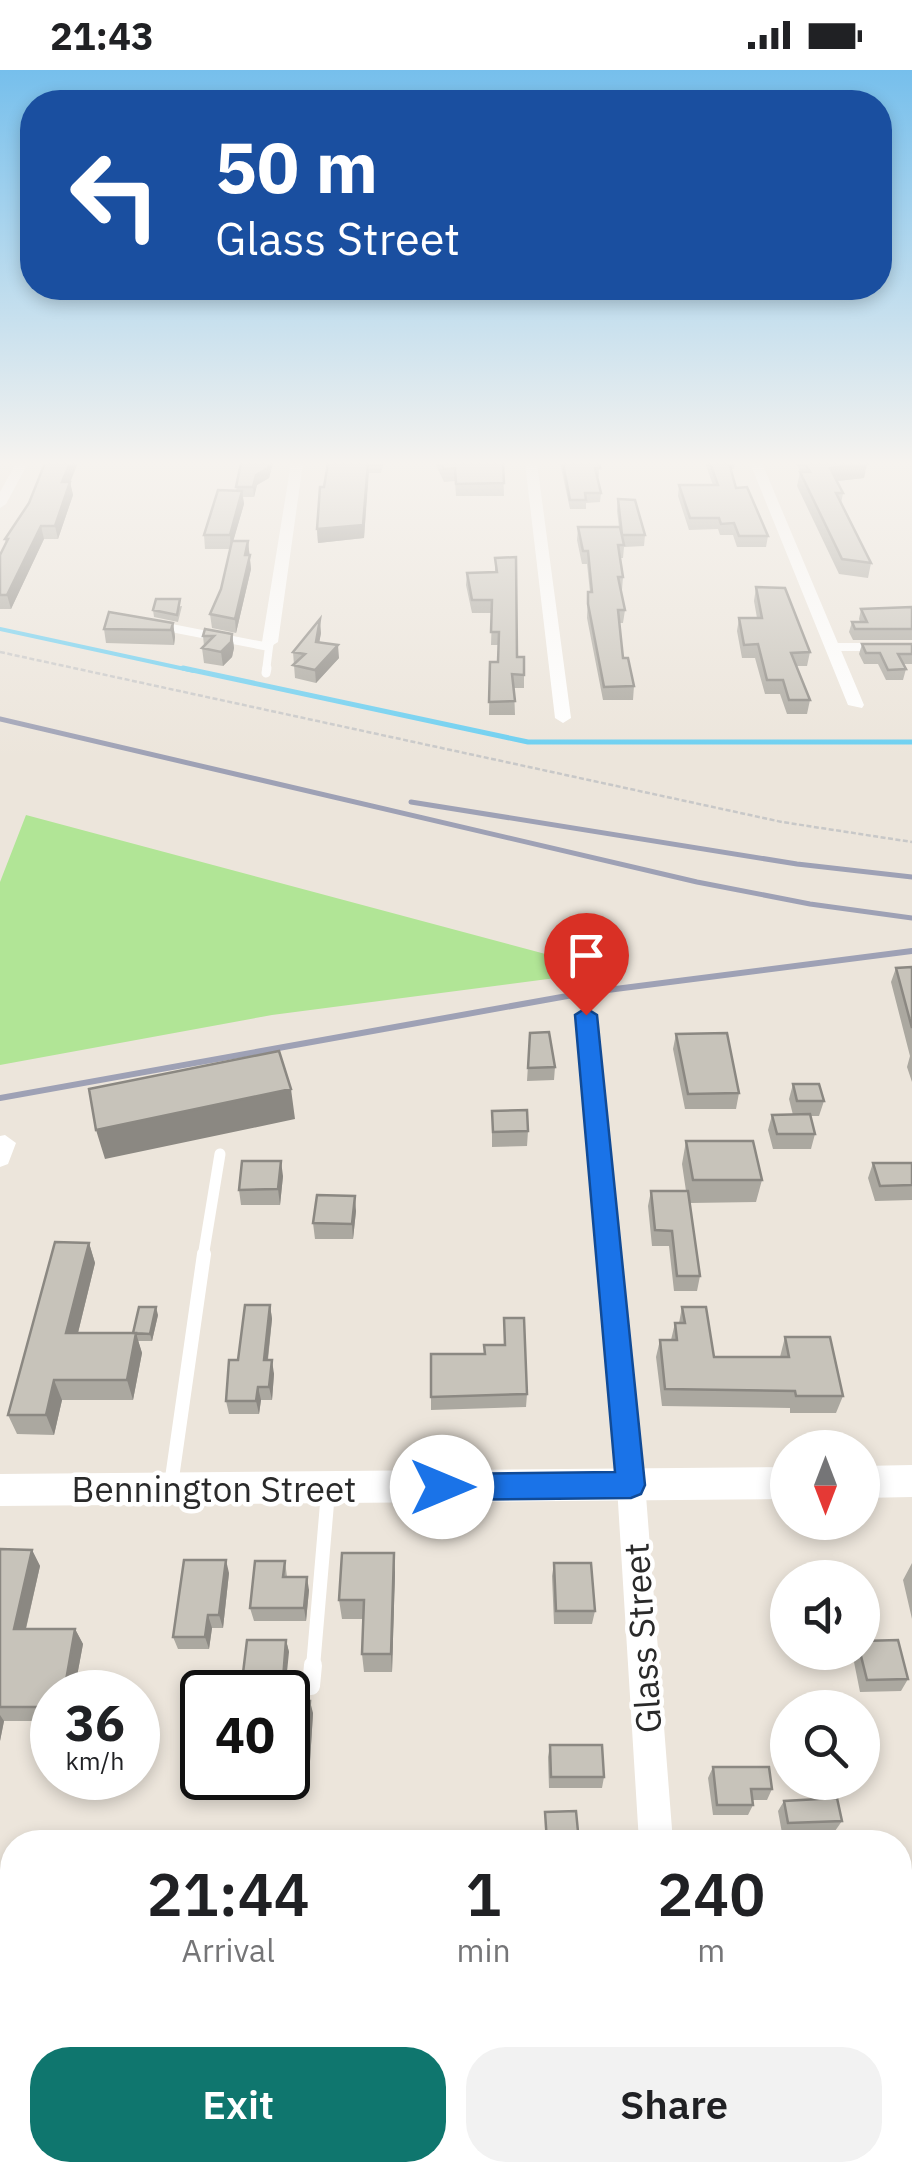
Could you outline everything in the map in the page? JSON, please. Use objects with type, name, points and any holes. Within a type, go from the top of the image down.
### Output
[{"type":"street","points":[[269,644],[282,562]]},
{"type":"street","points":[[543,562],[563,718]]},
{"type":"street","points":[[797,562],[856,705]]},
{"type":"street","name":"Glass Street","points":[[586,1015],[631,1485],[655,1830]]},
{"type":"street","points":[[880,1482],[912,1481]]},
{"type":"street","name":"Bennington Street","points":[[0,1490],[770,1483]]},
{"type":"lane","points":[[141,622],[269,644],[266,673]]},
{"type":"lane","points":[[832,647],[880,647]]},
{"type":"lane","points":[[171,1489],[187,1358],[220,1154]]},
{"type":"lane","points":[[311,1686],[328,1488]]},
{"type":"path","points":[[0,652],[782,822],[912,842]]},
{"type":"green space","points":[[26,815],[609,971],[272,1015],[0,1065],[0,882]]},
{"type":"building","points":[[0,562],[23,562],[7,595],[0,595]]},
{"type":"building","points":[[227,562],[248,562],[235,619],[210,614]]},
{"type":"building","points":[[496,562],[516,562],[517,657],[524,657],[524,675],[512,674],[515,701],[489,702],[490,662],[498,662],[499,632],[491,632],[492,600],[472,600],[467,573],[497,572]]},
{"type":"building","points":[[589,562],[621,562],[623,577],[618,577],[625,610],[618,610],[623,658],[628,658],[634,686],[604,687],[588,604],[588,592],[592,592]]},
{"type":"building","points":[[756,587],[785,588],[810,652],[791,653],[810,700],[789,700],[783,680],[767,680],[758,644],[744,645],[739,618],[762,618]]},
{"type":"building","points":[[156,599],[180,599],[177,615],[153,610]]},
{"type":"building","points":[[912,607],[912,629],[855,629],[852,622],[867,622],[861,609]]},
{"type":"building","points":[[109,612],[173,623],[171,630],[104,629]]},
{"type":"building","points":[[320,619],[316,642],[338,645],[315,670],[293,665],[305,654],[293,652]]},
{"type":"building","points":[[205,629],[232,634],[231,642],[221,652],[202,648],[214,636],[203,636]]},
{"type":"building","points":[[862,644],[912,644],[912,654],[898,654],[906,669],[888,670],[880,653],[866,653]]},
{"type":"building","points":[[912,967],[912,1028],[896,968]]},
{"type":"building","points":[[549,1032],[555,1067],[528,1068],[530,1033]]},
{"type":"building","points":[[727,1033],[739,1093],[688,1094],[676,1034]]},
{"type":"building","points":[[279,1051],[291,1089],[96,1130],[89,1089]]},
{"type":"building","points":[[793,1084],[819,1084],[824,1101],[797,1101]]},
{"type":"building","points":[[527,1110],[528,1131],[493,1132],[492,1111]]},
{"type":"building","points":[[810,1114],[815,1134],[777,1134],[772,1115]]},
{"type":"building","points":[[686,1141],[753,1141],[762,1180],[693,1180]]},
{"type":"building","points":[[242,1161],[281,1161],[278,1189],[239,1190]]},
{"type":"building","points":[[873,1163],[912,1163],[912,1185],[880,1186]]},
{"type":"building","points":[[651,1191],[688,1191],[700,1276],[677,1276],[672,1231],[655,1230]]},
{"type":"building","points":[[317,1195],[355,1196],[352,1224],[313,1223]]},
{"type":"building","points":[[55,1242],[89,1243],[66,1333],[136,1333],[127,1380],[54,1380],[46,1415],[8,1415]]},
{"type":"building","points":[[245,1305],[270,1305],[264,1360],[272,1360],[269,1387],[258,1387],[256,1401],[226,1401],[229,1360],[238,1360]]},
{"type":"building","points":[[139,1307],[156,1307],[150,1334],[133,1333]]},
{"type":"building","points":[[682,1307],[706,1307],[714,1357],[789,1357],[785,1337],[830,1337],[843,1396],[796,1396],[795,1391],[665,1389],[660,1340],[677,1340],[675,1323],[685,1323]]},
{"type":"building","points":[[504,1318],[524,1318],[527,1394],[431,1397],[431,1354],[485,1354],[484,1345],[505,1345]]},
{"type":"building","points":[[0,1549],[32,1550],[14,1629],[75,1629],[68,1670],[30,1670],[30,1707],[0,1707]]},
{"type":"building","points":[[342,1553],[394,1553],[391,1654],[362,1654],[364,1600],[339,1600]]},
{"type":"building","points":[[184,1560],[226,1560],[219,1615],[208,1615],[205,1637],[173,1637]]},
{"type":"building","points":[[255,1561],[285,1561],[283,1577],[307,1577],[304,1608],[250,1608]]},
{"type":"building","points":[[554,1563],[591,1563],[595,1611],[556,1611]]},
{"type":"building","points":[[247,1640],[286,1640],[284,1670],[243,1670]]},
{"type":"building","points":[[880,1640],[898,1640],[908,1679],[867,1680],[864,1670],[880,1670]]},
{"type":"building","points":[[550,1745],[602,1745],[604,1777],[551,1777]]},
{"type":"building","points":[[713,1767],[769,1767],[770,1789],[751,1789],[753,1805],[717,1805]]},
{"type":"building","points":[[837,1800],[842,1821],[788,1823],[784,1801]]},
{"type":"building","points":[[576,1811],[578,1830],[546,1830],[545,1812]]},
{"type":"waterway","points":[[0,629],[194,671]]},
{"type":"waterway","points":[[183,668],[528,742],[912,742]]},
{"type":"railway","points":[[0,719],[697,882],[810,904],[912,918]]},
{"type":"railway","points":[[411,802],[797,864],[912,877]]},
{"type":"railway","points":[[0,1098],[584,993],[912,951]]},
{"type":"route","points":[[442,1487],[631,1485],[586,1015]]}]
